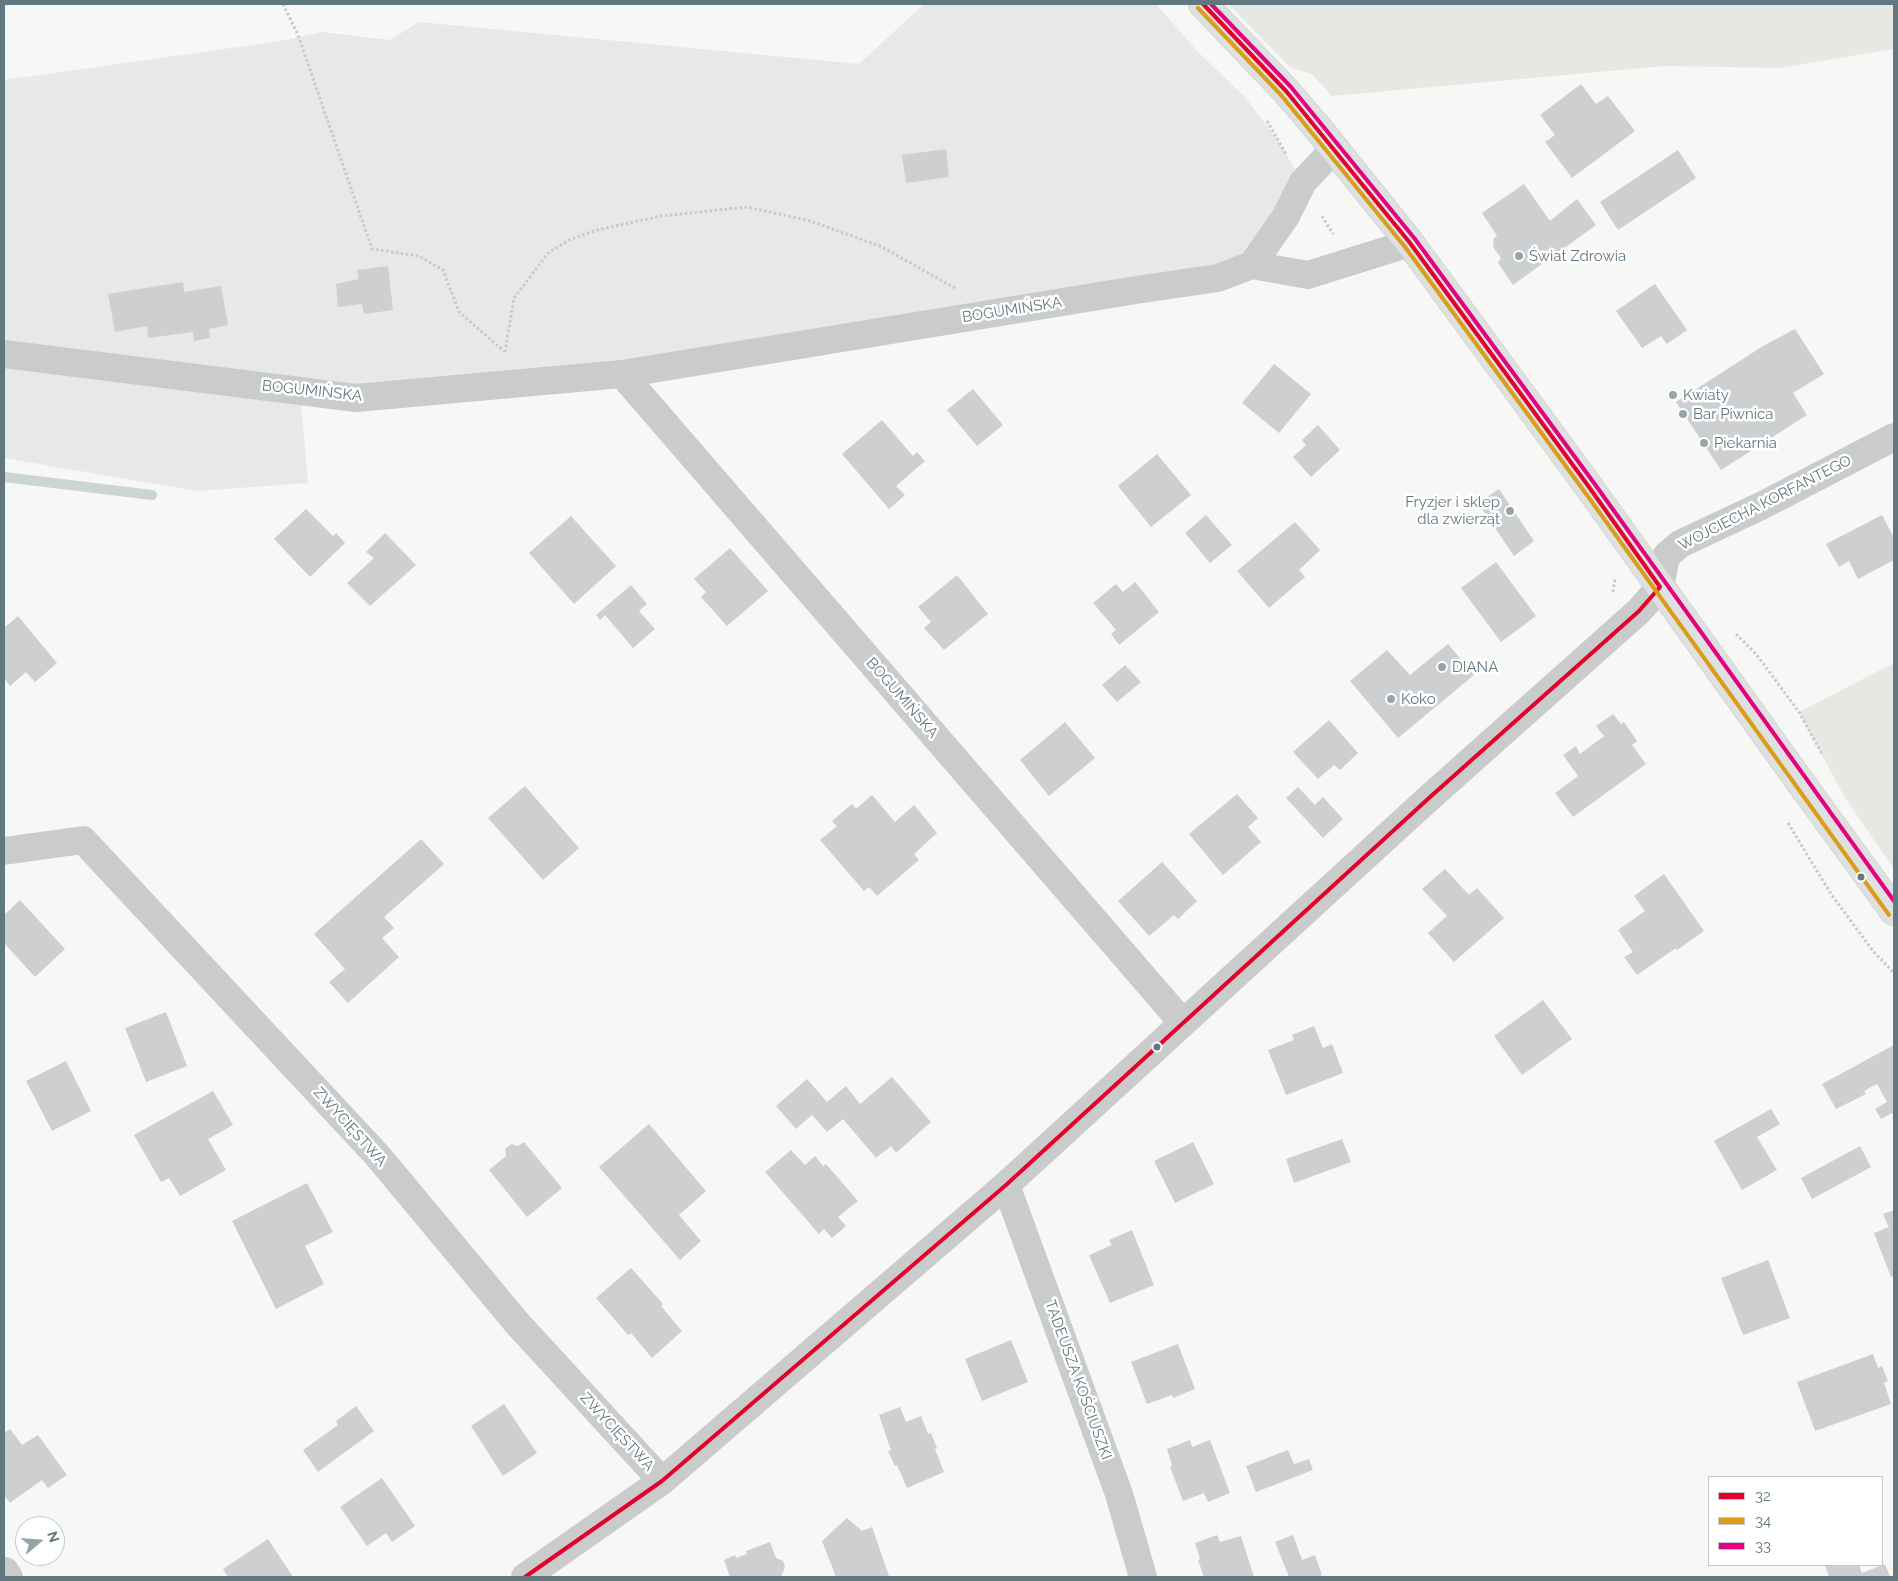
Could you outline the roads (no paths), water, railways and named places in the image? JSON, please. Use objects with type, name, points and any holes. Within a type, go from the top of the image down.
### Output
[{"type":"main road","points":[[1203,4],[1286,92],[1335,148],[1410,243],[1589,487],[1894,911]]},
{"type":"street","points":[[1335,148],[1303,182],[1286,216],[1252,265],[1308,275],[1410,243]]},
{"type":"street","name":"BOGUMIŃSKA","points":[[4,354],[356,398],[622,374],[1218,278],[1252,265]]},
{"type":"street","name":"BOGUMIŃSKA","points":[[622,374],[1183,1023]]},
{"type":"street","name":"WOJCIECHA KORFANTEGO","points":[[1660,587],[1666,556],[1680,544],[1763,505],[1894,437]]},
{"type":"street","points":[[525,1577],[662,1481],[1006,1186],[1422,804],[1639,610],[1660,587]]},
{"type":"street","name":"ZWYCIĘSTWA","points":[[4,851],[83,840],[377,1155],[516,1323],[662,1481]]},
{"type":"street","name":"TADEUSZA KOŚCIUSZKI","points":[[1006,1186],[1119,1494],[1143,1577]]},
{"type":"waterway","points":[[4,477],[152,495]]},
{"type":"place","name":"Świat Zdrowia","points":[[1519,256]]},
{"type":"place","name":"Kwiaty","points":[[1673,395]]},
{"type":"place","name":"Bar Piwnica","points":[[1683,414]]},
{"type":"place","name":"Piekarnia","points":[[1704,443]]},
{"type":"place","name":"Fryzjer i sklep dla zwierząt","points":[[1510,511]]},
{"type":"place","name":"DIANA","points":[[1442,667]]},
{"type":"place","name":"Koko","points":[[1391,699]]}]
